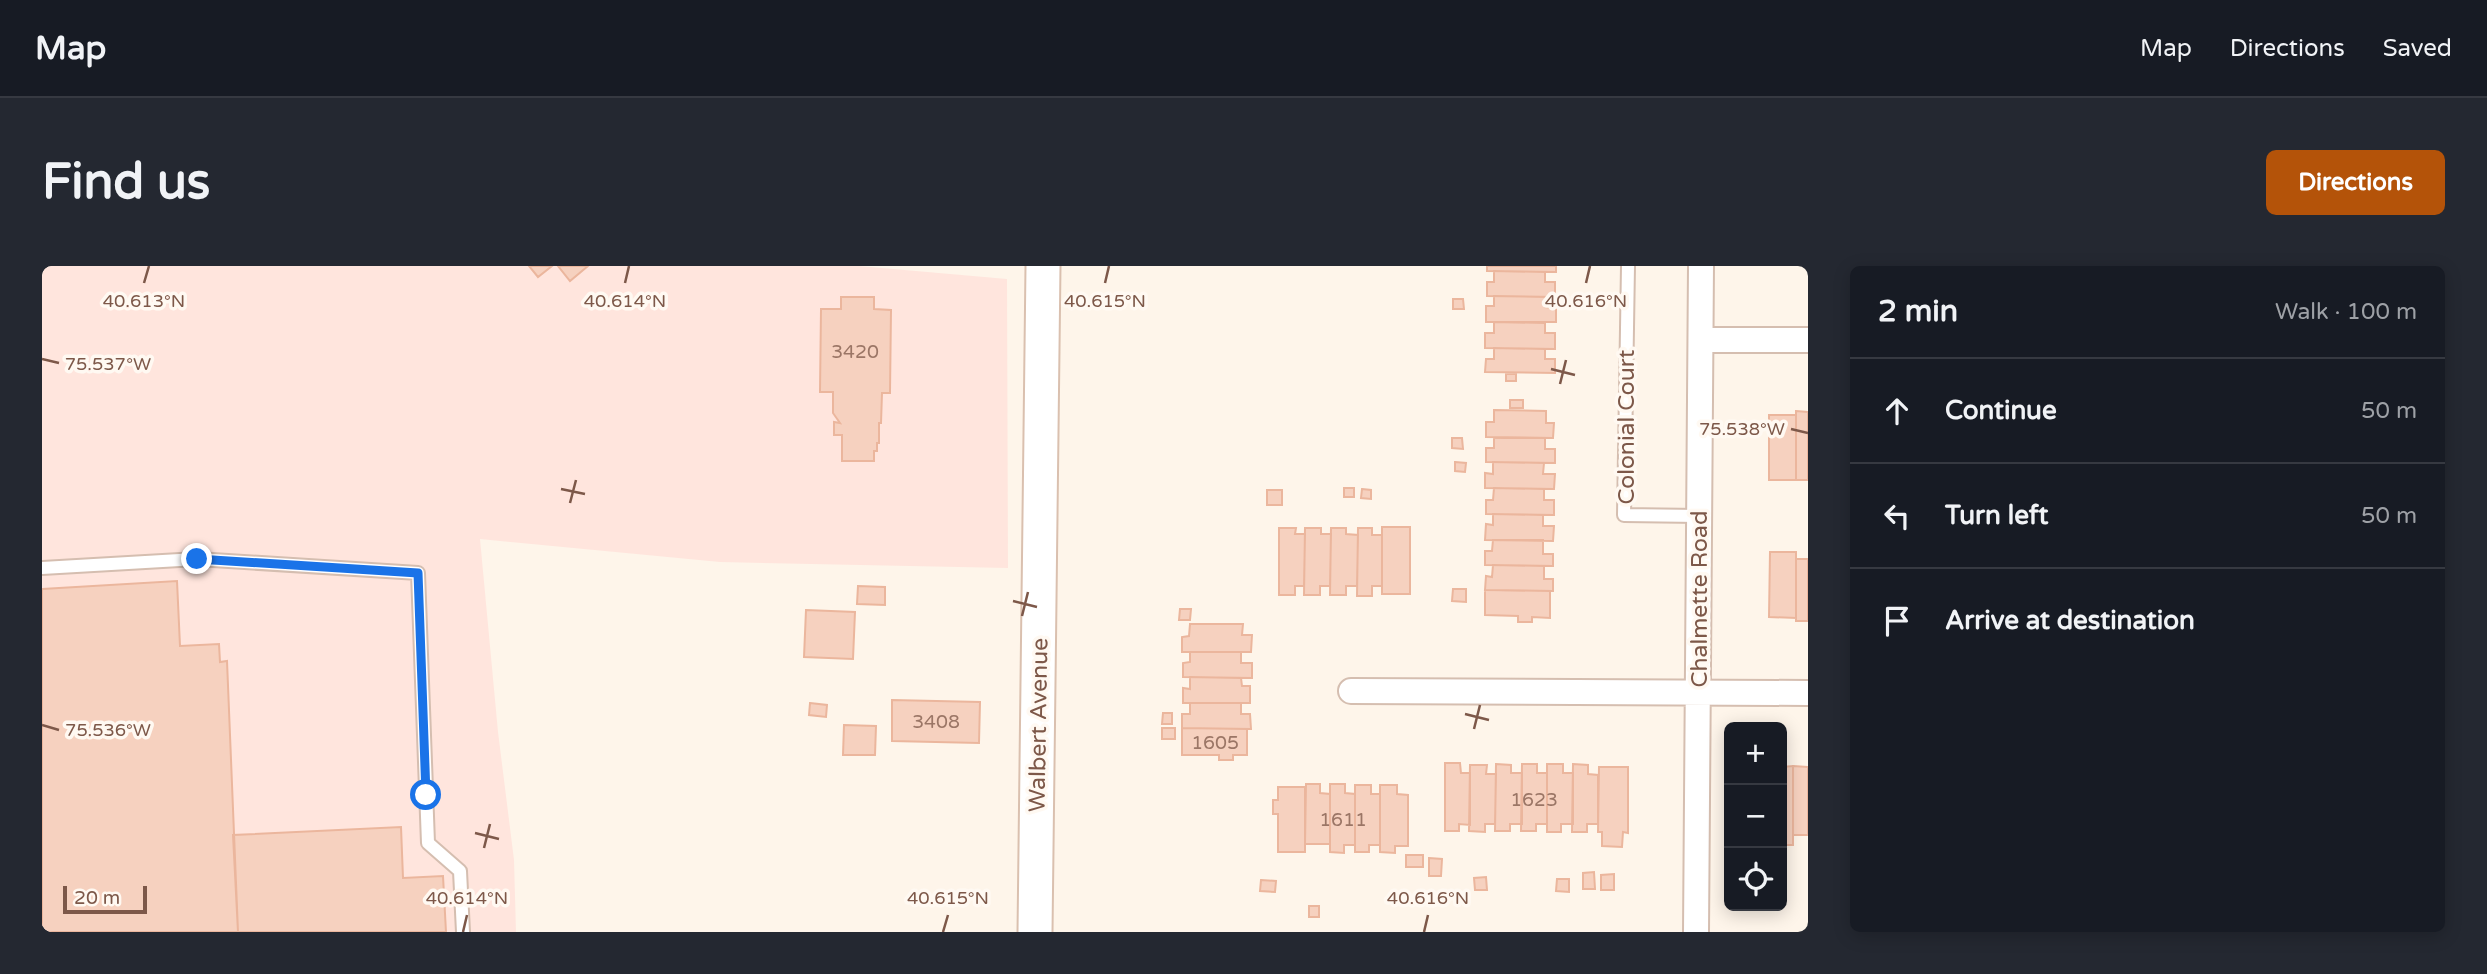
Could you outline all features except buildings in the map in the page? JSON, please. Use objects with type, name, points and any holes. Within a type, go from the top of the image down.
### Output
[{"type":"main road","name":"Walbert Avenue","points":[[1035,932],[1043,266]]},
{"type":"street","name":"Chalmette Road","points":[[1696,932],[1701,266]]},
{"type":"street","points":[[1701,340],[1808,340]]},
{"type":"street","points":[[1351,691],[1808,693]]},
{"type":"lane","name":"Colonial Court","points":[[1628,266],[1624,515],[1699,516]]},
{"type":"lane","points":[[42,568],[197,559],[418,573],[428,844],[460,871],[463,932]]},
{"type":"shaded area","points":[[42,266],[859,266],[1007,279],[1008,568],[720,562],[480,539],[498,732],[514,860],[516,932],[42,932]]},
{"type":"route","points":[[197,559],[418,573],[426,795]]}]
